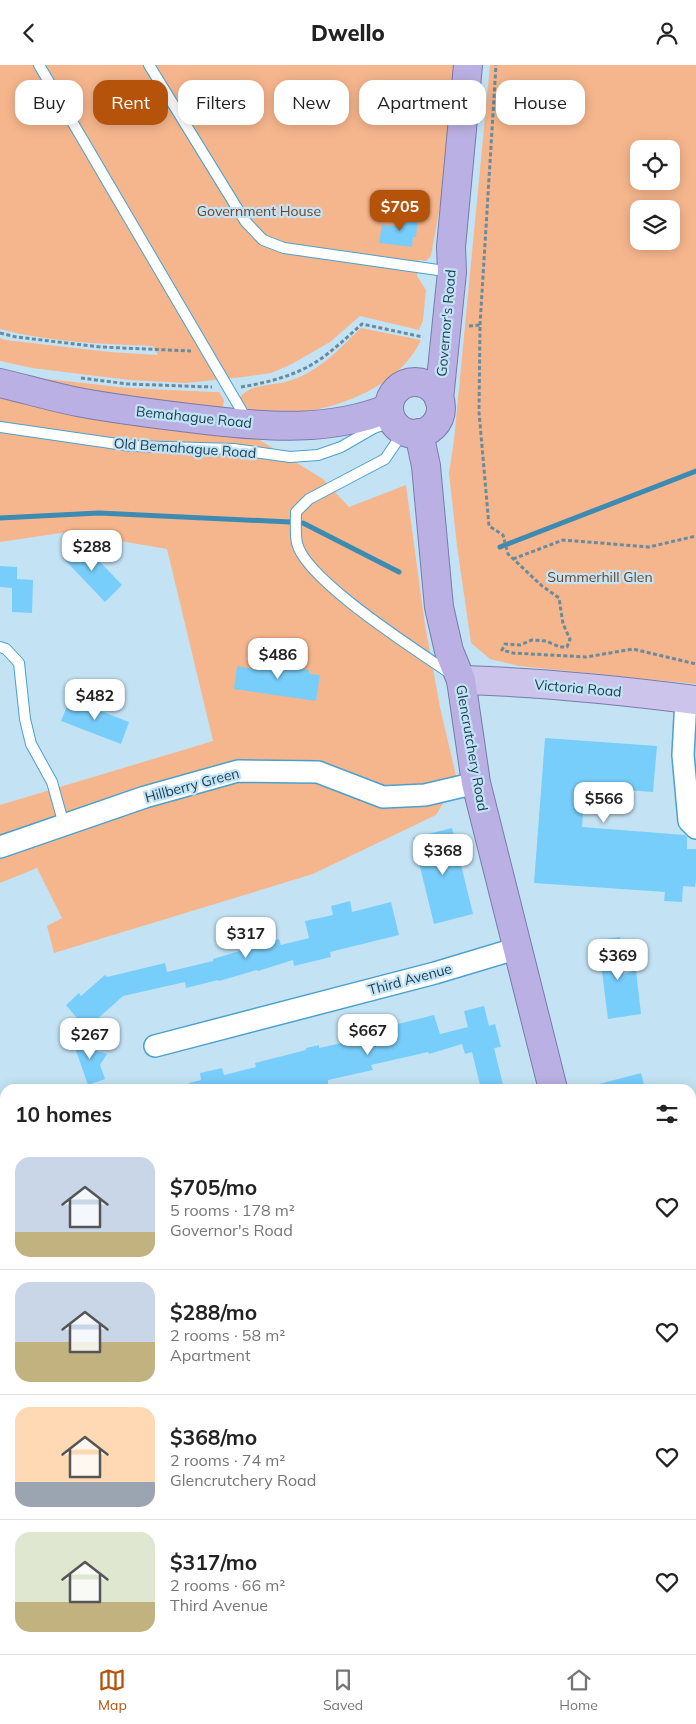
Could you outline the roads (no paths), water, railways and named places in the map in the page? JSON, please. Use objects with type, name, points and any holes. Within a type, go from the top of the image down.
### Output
[{"type":"highway","name":"Governor's Road","points":[[439,399],[448,263],[468,65]]},
{"type":"highway","name":"Governor's Road","points":[[411,382],[423,361],[432,338],[448,263]]},
{"type":"highway","points":[[411,382],[425,384],[436,393],[439,399],[441,408],[439,417],[428,430],[401,423],[393,394],[411,382]]},
{"type":"highway","name":"Bemahague Road","points":[[0,383],[77,402],[160,415],[249,425],[313,425],[350,421],[370,416],[401,423]]},
{"type":"highway","name":"Glencrutchery Road","points":[[401,423],[426,465],[439,607],[449,651],[461,680],[476,783],[553,1084]]},
{"type":"main road","name":"Victoria Road","points":[[461,680],[597,688],[691,699]]},
{"type":"street","points":[[691,699],[684,764],[689,821],[696,828]]},
{"type":"street","name":"Hillberry Green","points":[[0,847],[145,797],[238,771],[318,772],[383,797],[425,795],[476,783]]},
{"type":"street","name":"Third Avenue","points":[[155,1046],[436,973],[518,948]]},
{"type":"lane","points":[[39,65],[249,425]]},
{"type":"lane","points":[[148,65],[245,221],[263,240],[284,248],[448,263]]},
{"type":"lane","points":[[401,423],[386,459],[309,499],[296,512],[297,544],[312,569],[337,592],[408,645],[461,680]]},
{"type":"lane","name":"Old Bemahague Road","points":[[0,427],[131,446],[234,449],[290,457],[318,455],[342,447],[374,428],[401,423]]},
{"type":"lane","points":[[0,647],[6,649],[19,663],[25,719],[31,745],[52,782],[64,825]]},
{"type":"waterway","points":[[500,547],[696,471]]},
{"type":"waterway","points":[[0,518],[99,513],[290,522]]},
{"type":"waterway","points":[[303,523],[399,572]]},
{"type":"park label","name":"Government House","points":[[259,211]]},
{"type":"park label","name":"Summerhill Glen","points":[[600,577]]}]
